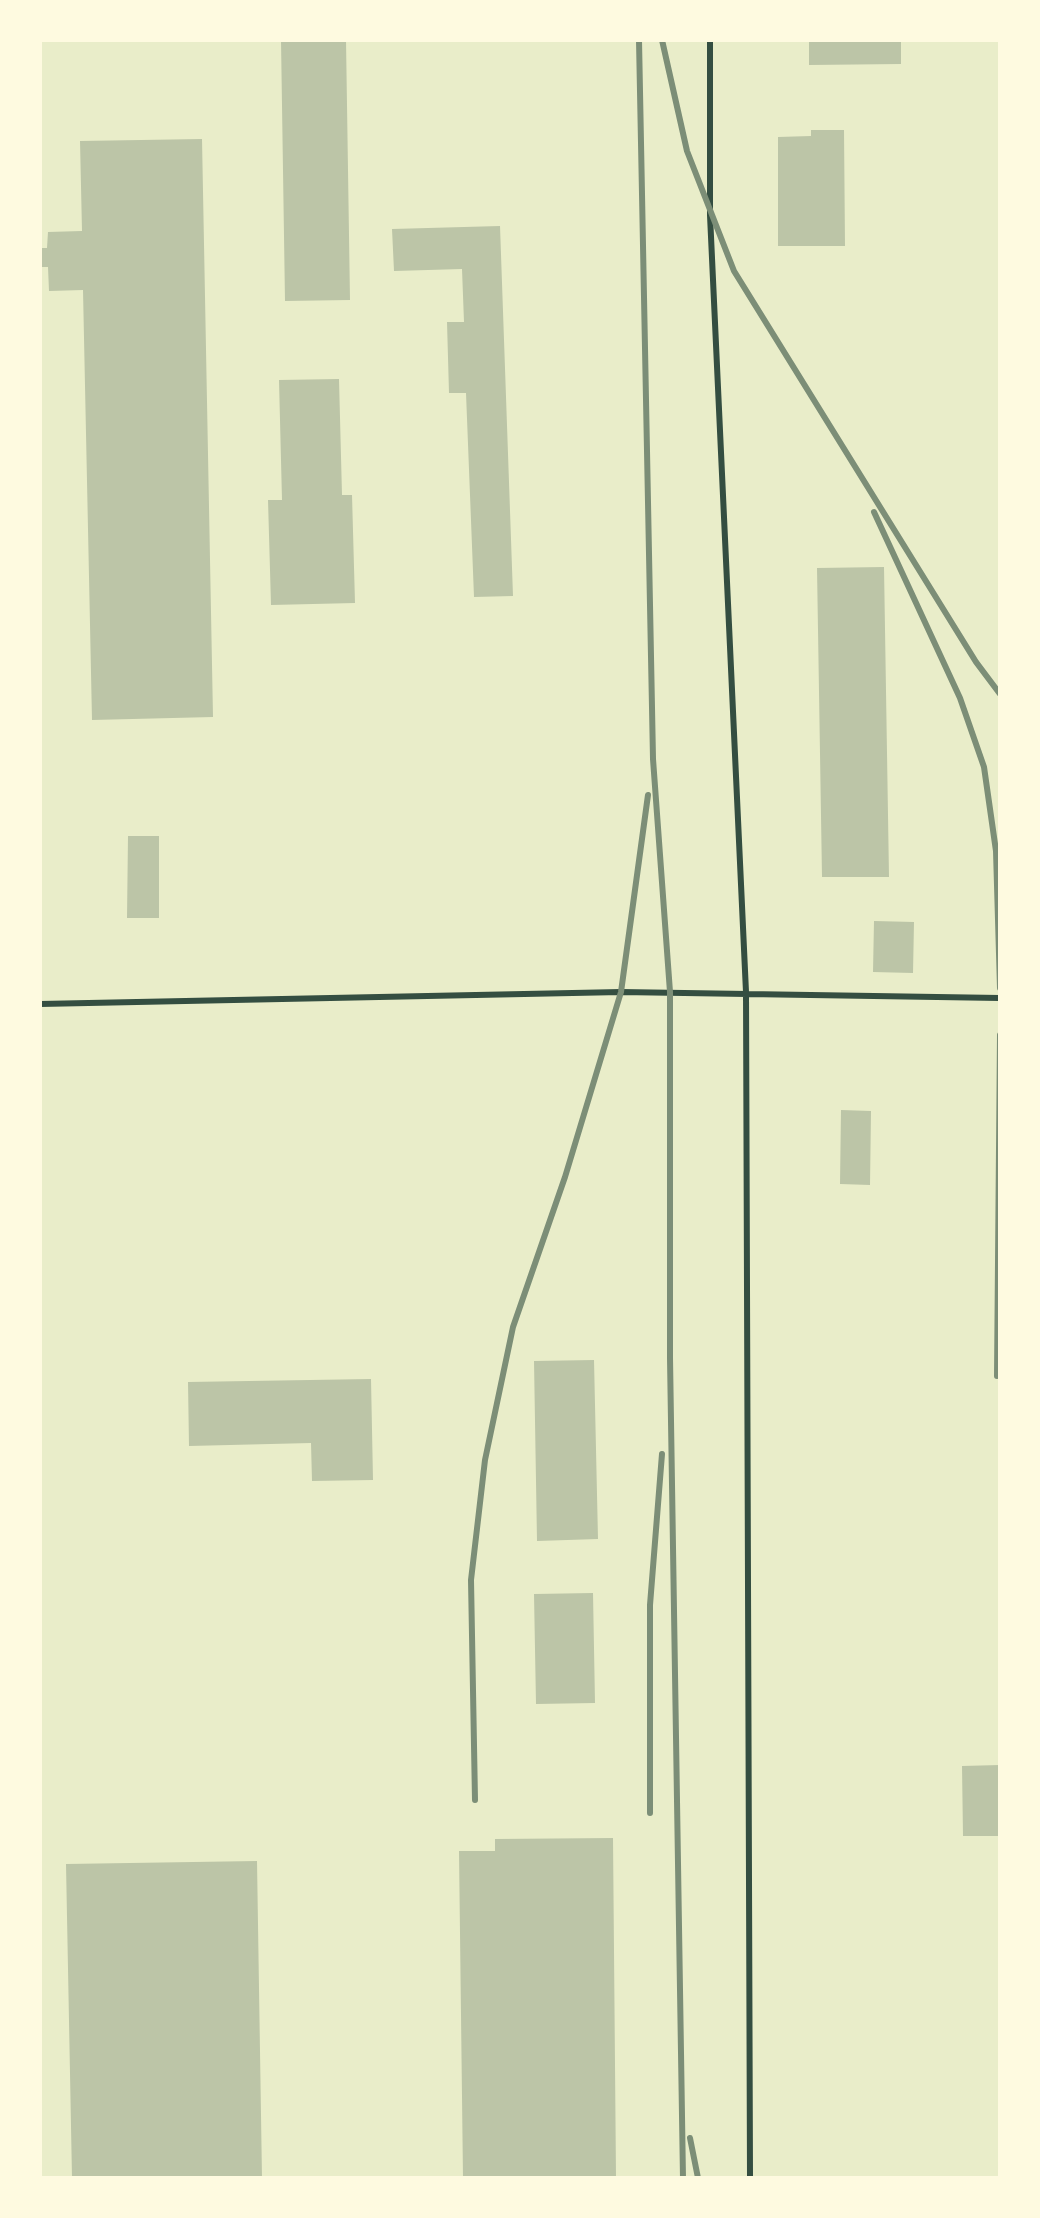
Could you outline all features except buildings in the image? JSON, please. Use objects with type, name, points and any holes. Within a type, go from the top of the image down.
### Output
[{"type":"lane","points":[[710,40],[710,215],[746,992],[750,2178]]},
{"type":"lane","points":[[40,1004],[621,992],[1000,998]]},
{"type":"railway","points":[[639,40],[653,759],[670,992],[670,1358],[683,2178]]},
{"type":"railway","points":[[662,40],[687,151],[734,271],[976,662],[1000,694]]},
{"type":"railway","points":[[874,512],[960,698],[984,767],[996,851],[1000,988]]},
{"type":"railway","points":[[475,1800],[471,1580],[485,1460],[513,1327],[565,1177],[621,992],[648,795]]},
{"type":"railway","points":[[997,1376],[1000,1035]]},
{"type":"railway","points":[[650,1813],[650,1605],[662,1454]]},
{"type":"railway","points":[[690,2138],[698,2178]]}]
